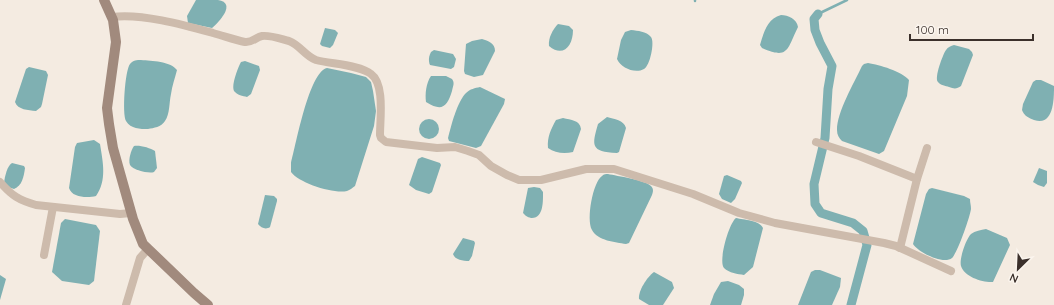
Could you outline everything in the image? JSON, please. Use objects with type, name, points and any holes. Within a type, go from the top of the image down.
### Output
[{"type":"main road","points":[[104,0],[112,17],[116,42],[108,108],[109,124],[113,148],[131,213],[139,235],[148,249],[208,305]]},
{"type":"street","points":[[112,17],[124,15],[154,19],[209,31],[247,42],[262,36],[273,37],[291,42],[300,48],[308,57],[364,70],[372,74],[380,87],[380,135],[386,142],[437,148],[455,147],[479,156],[491,166],[519,180],[541,180],[586,169],[614,169],[693,194],[739,213],[775,223],[884,242],[951,271]]},
{"type":"street","points":[[816,142],[917,179]]},
{"type":"street","points":[[900,248],[917,179],[927,148]]},
{"type":"street","points":[[0,182],[12,196],[36,206],[120,214],[131,213]]},
{"type":"street","points":[[44,255],[53,207]]},
{"type":"street","points":[[126,305],[140,258],[148,249]]},
{"type":"water","points":[[196,0],[218,0],[226,5],[225,13],[219,22],[212,28],[188,23],[187,16]]},
{"type":"water","points":[[781,15],[792,18],[798,27],[786,50],[777,53],[762,48],[760,45],[769,23]]},
{"type":"water","points":[[558,24],[569,26],[573,30],[573,36],[569,45],[563,50],[559,51],[549,46],[551,34]]},
{"type":"water","points":[[325,28],[335,30],[338,33],[333,45],[330,48],[320,44]]},
{"type":"water","points":[[631,30],[647,34],[652,40],[650,59],[644,69],[637,71],[625,67],[617,59],[621,40],[625,32]]},
{"type":"water","points":[[482,39],[492,44],[495,51],[483,75],[474,77],[465,74],[466,44]]},
{"type":"water","points":[[954,45],[969,49],[973,55],[961,86],[958,88],[942,85],[937,80],[939,66],[945,52],[948,48]]},
{"type":"water","points":[[434,50],[453,54],[456,59],[454,67],[451,69],[430,65],[429,57],[431,52]]},
{"type":"water","points":[[141,60],[165,63],[177,70],[170,97],[167,118],[163,123],[155,128],[139,129],[130,126],[125,117],[125,92],[128,68],[132,62]]},
{"type":"water","points":[[245,61],[259,66],[260,70],[251,94],[247,97],[240,95],[233,89],[238,68],[241,62]]},
{"type":"water","points":[[868,63],[896,71],[909,80],[907,96],[884,151],[879,154],[842,141],[837,132],[840,115],[846,98],[862,66]]},
{"type":"water","points":[[29,67],[46,71],[48,75],[41,107],[36,111],[18,107],[15,102],[26,69]]},
{"type":"water","points":[[327,68],[366,77],[371,82],[373,91],[376,111],[374,126],[355,186],[347,191],[333,191],[317,187],[301,180],[291,172],[291,163],[309,95],[320,72]]},
{"type":"water","points":[[431,76],[446,76],[453,80],[454,85],[452,91],[448,101],[443,106],[436,107],[426,102],[426,89]]},
{"type":"water","points":[[1036,80],[1041,80],[1054,86],[1052,110],[1046,119],[1041,121],[1029,118],[1022,110],[1023,104],[1033,82]]},
{"type":"water","points":[[480,87],[505,99],[504,104],[481,146],[476,148],[449,141],[448,138],[451,127],[460,102],[468,92]]},
{"type":"water","points":[[607,117],[616,119],[623,123],[626,128],[619,152],[617,153],[602,151],[595,146],[594,142],[598,124]]},
{"type":"water","points":[[563,118],[577,122],[581,129],[573,152],[560,153],[548,148],[552,127],[556,120]]},
{"type":"water","points":[[425,119],[433,119],[439,125],[439,133],[433,139],[425,139],[419,133],[419,125]]},
{"type":"water","points":[[94,140],[100,144],[103,171],[102,184],[96,196],[85,197],[73,194],[69,188],[75,147],[77,143]]},
{"type":"water","points":[[134,146],[145,147],[155,151],[157,168],[154,172],[141,171],[130,165],[130,155]]},
{"type":"water","points":[[422,157],[440,163],[441,165],[432,192],[429,194],[416,190],[409,185],[418,159]]},
{"type":"water","points":[[12,163],[24,166],[25,168],[21,183],[14,189],[8,187],[4,183],[10,164]]},
{"type":"water","points":[[1039,168],[1047,171],[1047,183],[1044,187],[1033,182]]},
{"type":"water","points":[[604,174],[631,178],[643,182],[651,186],[653,189],[652,195],[629,243],[626,244],[598,237],[590,225],[590,210],[593,193],[602,176]]},
{"type":"water","points":[[727,175],[741,181],[742,183],[735,199],[731,203],[722,199],[719,194],[724,176]]},
{"type":"water","points":[[528,188],[540,188],[543,192],[543,204],[541,212],[535,217],[531,218],[523,213]]},
{"type":"water","points":[[932,188],[964,196],[970,199],[971,209],[963,235],[954,255],[948,260],[931,257],[920,251],[913,244],[926,194],[929,189]]},
{"type":"water","points":[[265,195],[274,196],[277,199],[270,227],[268,228],[262,227],[258,224]]},
{"type":"water","points":[[736,218],[758,223],[763,228],[753,267],[744,275],[728,271],[724,268],[722,258],[730,227]]},
{"type":"water","points":[[65,219],[96,225],[100,231],[94,281],[89,285],[62,281],[52,272],[61,223]]},
{"type":"water","points":[[986,229],[1007,238],[1010,245],[993,282],[980,280],[970,276],[961,266],[965,244],[971,234]]},
{"type":"water","points":[[463,238],[474,241],[475,243],[472,256],[469,261],[457,259],[453,254]]},
{"type":"water","points":[[820,270],[841,278],[840,287],[832,305],[798,305],[811,272]]},
{"type":"water","points":[[654,272],[672,282],[674,288],[663,305],[649,305],[639,299],[640,292],[644,284]]},
{"type":"water","points":[[0,275],[6,279],[0,300]]},
{"type":"water","points":[[728,281],[739,285],[744,289],[741,305],[710,305],[721,282]]},
{"type":"waterway","points":[[818,14],[847,0]]},
{"type":"waterway","points":[[818,14],[814,19],[815,30],[832,66],[828,89],[825,138],[814,184],[815,204],[821,213],[853,223],[863,231],[867,245],[851,305]]}]
